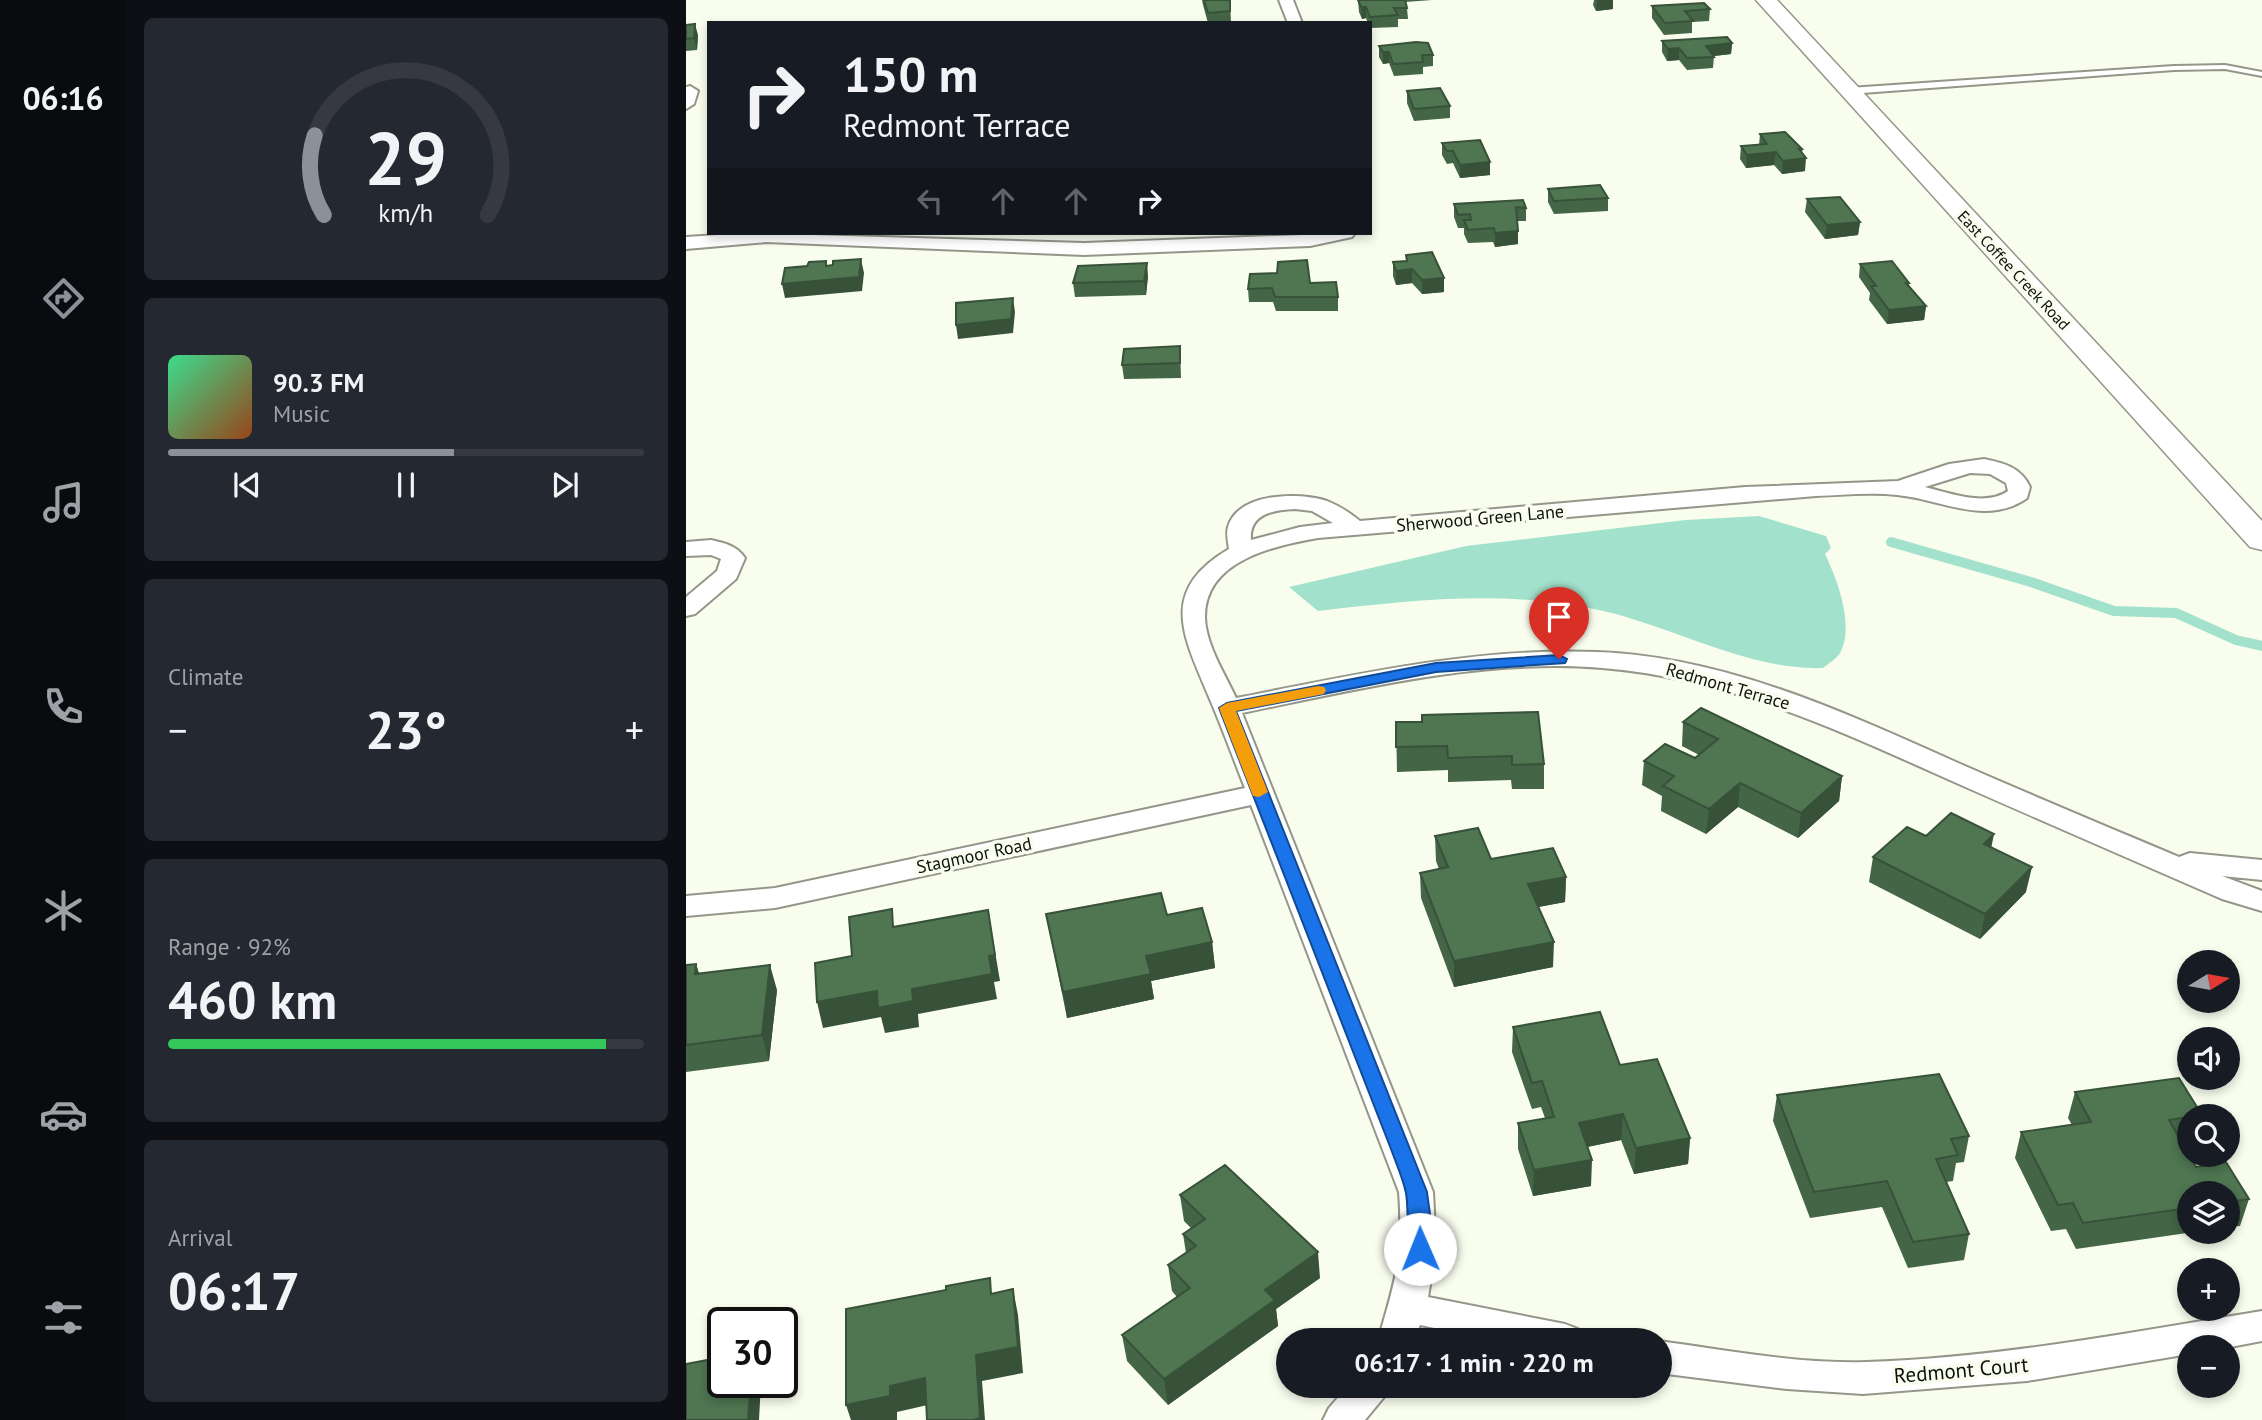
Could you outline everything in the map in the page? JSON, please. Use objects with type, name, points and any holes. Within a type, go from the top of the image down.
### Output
[{"type":"street","points":[[1286,0],[1294,21]]},
{"type":"street","name":"East Coffee Creek Road","points":[[1766,0],[2262,540]]},
{"type":"street","points":[[686,243],[766,237],[1122,248],[1310,240],[1336,235]]},
{"type":"street","name":"Sherwood Green Lane","points":[[1227,708],[1197,634],[1193,617],[1199,591],[1209,576],[1241,550],[1291,535],[1670,499],[1817,488],[1904,487]]},
{"type":"street","points":[[1241,550],[1239,530],[1242,521],[1266,506],[1292,503],[1317,505],[1356,529]]},
{"type":"street","points":[[686,549],[720,549],[733,558],[733,564],[728,574],[686,609]]},
{"type":"street","name":"Redmont Terrace","points":[[1227,708],[1436,668],[1487,662],[1600,660],[1653,665],[1704,675],[1801,706],[2262,901]]},
{"type":"street","points":[[1227,708],[1416,1192],[1421,1232],[1419,1255],[1402,1324],[1443,1328]]},
{"type":"street","name":"Stagmoor Road","points":[[686,906],[775,898],[1260,794]]},
{"type":"street","name":"Redmont Terrace","points":[[2160,860],[2262,870]]},
{"type":"street","name":"Redmont Court","points":[[1672,1359],[1787,1373],[1889,1376],[2027,1364],[2262,1326]]},
{"type":"street","points":[[1342,1420],[1361,1398]]},
{"type":"lane","points":[[1849,91],[2174,68],[2225,67],[2262,74]]},
{"type":"shaded area","points":[[1759,516],[1826,536],[1831,548],[1825,554],[1843,603],[1846,630],[1840,653],[1823,668],[1768,663],[1740,656],[1630,618],[1568,604],[1497,598],[1425,600],[1318,611],[1289,587],[1466,546],[1686,520]]},
{"type":"building","points":[[1204,0],[1230,0],[1230,11],[1208,13]]},
{"type":"building","points":[[1358,0],[1405,0],[1407,8],[1394,8],[1398,15],[1370,17],[1366,7],[1361,7]]},
{"type":"building","points":[[1704,3],[1710,9],[1685,11],[1693,21],[1665,23],[1652,6]]},
{"type":"building","points":[[695,24],[694,38],[686,39],[686,25]]},
{"type":"building","points":[[1727,37],[1732,43],[1706,46],[1714,57],[1687,58],[1679,48],[1668,49],[1662,41]]},
{"type":"building","points":[[1428,43],[1433,55],[1422,55],[1423,62],[1393,64],[1389,52],[1383,52],[1379,46]]},
{"type":"building","points":[[1440,88],[1450,106],[1414,109],[1407,91]]},
{"type":"building","points":[[1785,132],[1802,149],[1799,149],[1806,158],[1783,161],[1776,152],[1747,155],[1741,146],[1767,144],[1760,134]]},
{"type":"building","points":[[1480,140],[1490,162],[1460,165],[1453,151],[1447,151],[1442,143]]},
{"type":"building","points":[[1600,185],[1608,198],[1554,201],[1548,189]]},
{"type":"building","points":[[1840,197],[1860,222],[1827,225],[1807,199]]},
{"type":"building","points":[[1523,200],[1526,208],[1516,207],[1518,231],[1495,233],[1494,228],[1468,230],[1464,220],[1471,220],[1470,214],[1458,215],[1454,204]]},
{"type":"building","points":[[1432,252],[1444,278],[1422,280],[1412,269],[1396,271],[1393,262],[1407,261],[1406,255]]},
{"type":"building","points":[[861,259],[859,277],[782,284],[785,268],[807,266],[809,262],[826,261],[826,266],[833,265],[833,261]]},
{"type":"building","points":[[1307,260],[1310,283],[1336,282],[1338,297],[1275,297],[1272,288],[1248,289],[1250,274],[1277,273],[1278,262]]},
{"type":"building","points":[[1892,261],[1926,306],[1889,310],[1871,286],[1876,286],[1860,264]]},
{"type":"building","points":[[1147,263],[1144,281],[1073,283],[1078,266]]},
{"type":"building","points":[[1013,298],[1011,319],[956,325],[956,303]]},
{"type":"building","points":[[1180,346],[1180,363],[1122,365],[1124,349]]},
{"type":"building","points":[[1701,708],[1842,776],[1801,813],[1740,783],[1709,809],[1663,786],[1674,776],[1644,761],[1665,744],[1695,758],[1718,739],[1683,722]]},
{"type":"building","points":[[1538,712],[1544,764],[1512,765],[1512,756],[1448,758],[1447,746],[1396,747],[1396,722],[1422,722],[1422,715]]},
{"type":"building","points":[[1951,813],[1994,834],[1984,844],[2032,867],[1985,914],[1873,857],[1907,827],[1926,836]]},
{"type":"building","points":[[1478,828],[1491,859],[1553,848],[1566,877],[1528,884],[1554,942],[1454,961],[1420,873],[1448,867],[1435,836]]},
{"type":"building","points":[[1161,893],[1167,915],[1202,908],[1212,942],[1146,956],[1151,974],[1063,992],[1046,914]]},
{"type":"building","points":[[892,909],[893,927],[988,910],[995,955],[989,956],[992,974],[912,989],[913,1001],[878,1008],[877,991],[817,1002],[815,963],[852,956],[849,917]]},
{"type":"building","points":[[696,964],[695,974],[770,965],[762,1035],[686,1045],[686,965]]},
{"type":"building","points":[[1600,1012],[1620,1065],[1657,1059],[1690,1138],[1636,1148],[1623,1114],[1579,1123],[1592,1160],[1534,1170],[1518,1123],[1554,1117],[1542,1081],[1532,1083],[1513,1027]]},
{"type":"building","points":[[1939,1074],[1969,1136],[1951,1139],[1958,1155],[1936,1159],[1969,1234],[1913,1242],[1887,1181],[1814,1192],[1777,1095]]},
{"type":"building","points":[[2177,1078],[2177,1090],[2186,1090],[2195,1104],[2177,1104],[2177,1119],[2169,1120],[2177,1134],[2177,1167],[2229,1167],[2238,1181],[2177,1181],[2177,1210],[2083,1223],[2073,1203],[2058,1205],[2021,1132],[2091,1122],[2075,1092]]},
{"type":"building","points":[[1225,1165],[1318,1252],[1265,1290],[1275,1300],[1164,1379],[1122,1335],[1190,1288],[1168,1265],[1196,1246],[1183,1234],[1205,1219],[1180,1195]]},
{"type":"building","points":[[2240,1185],[2249,1199],[2240,1200]]},
{"type":"building","points":[[990,1278],[991,1294],[1013,1289],[1018,1347],[976,1355],[980,1418],[927,1420],[925,1378],[890,1386],[890,1396],[846,1405],[846,1309],[946,1290],[946,1286]]},
{"type":"building","points":[[707,1360],[707,1398],[750,1398],[748,1420],[686,1420],[686,1364]]},
{"type":"waterway","points":[[1891,542],[2031,582],[2114,611],[2176,613],[2236,640],[2262,646]]},
{"type":"slow traffic","points":[[1259,792],[1227,708],[1318,690]]},
{"type":"route","points":[[1420,1249],[1421,1232],[1416,1192],[1401,1149],[1227,708],[1436,668],[1487,662],[1559,659]]}]
